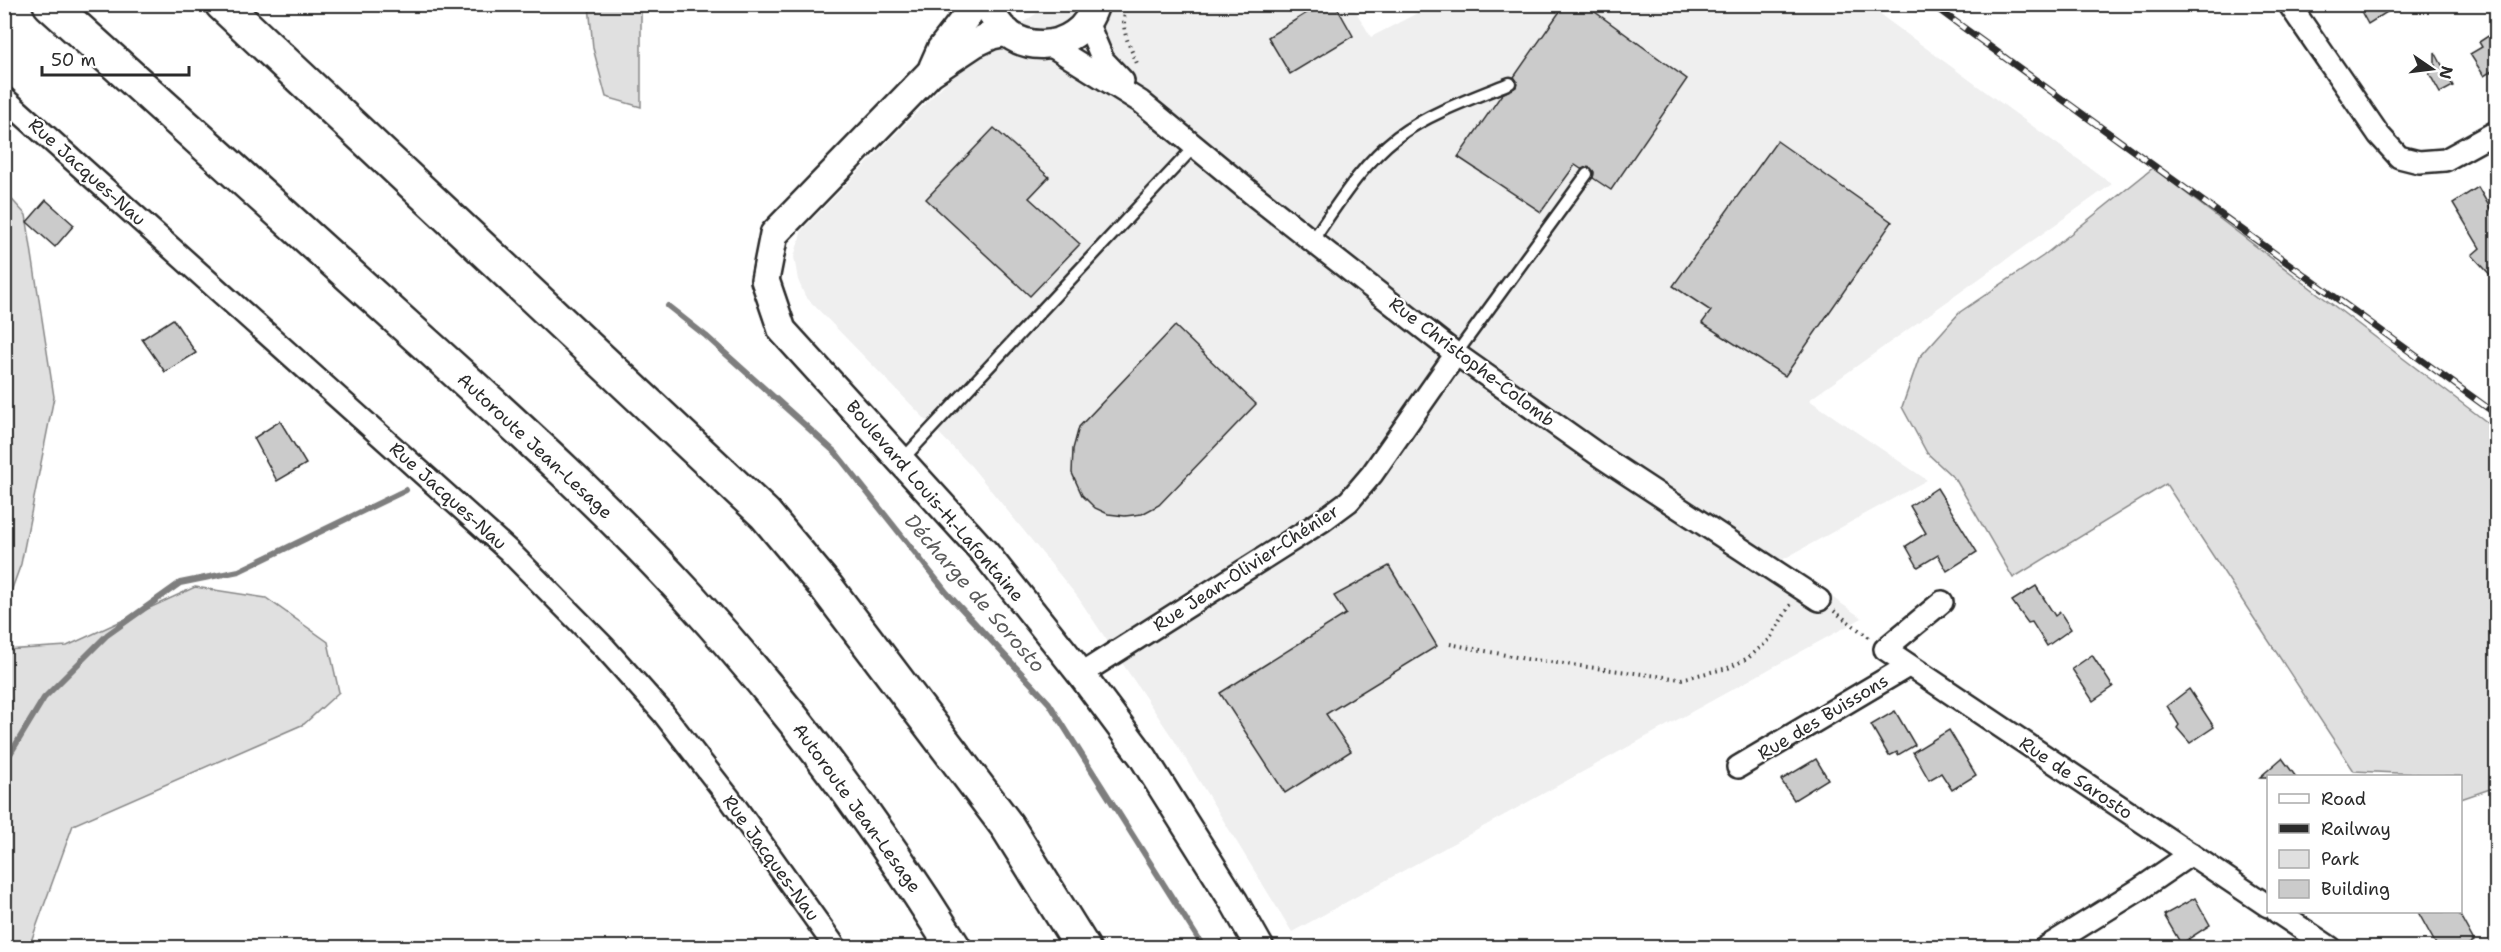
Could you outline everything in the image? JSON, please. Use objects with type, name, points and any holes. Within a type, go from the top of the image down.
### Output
[{"type":"highway","name":"Autoroute Jean-Lesage","points":[[50,4],[542,450],[688,596],[762,681],[856,804],[905,870],[954,948]]},
{"type":"highway","points":[[222,4],[765,514],[827,588],[1007,826],[1083,948]]},
{"type":"street","name":"Boulevard Louis-H.-Lafontaine","points":[[930,73],[941,49],[976,4]]},
{"type":"street","points":[[989,4],[998,23],[1007,33],[1025,43],[1050,45],[1073,37],[1091,13]]},
{"type":"street","points":[[2289,4],[2379,135],[2399,157],[2419,162],[2445,160],[2496,132]]},
{"type":"street","name":"Rue Christophe-Colomb","points":[[1091,13],[1103,60],[1141,102]]},
{"type":"street","name":"Boulevard Louis-H.-Lafontaine","points":[[1007,33],[992,35],[975,43],[930,73],[774,234],[765,280],[782,330],[985,553],[1081,674],[1143,757],[1234,902],[1260,948]]},
{"type":"street","name":"Rue Christophe-Colomb","points":[[1050,45],[1141,102],[1456,354],[1611,463],[1810,594]]},
{"type":"street","name":"Rue Jacques-Nau","points":[[4,98],[509,551],[604,647],[663,713],[723,790],[836,948]]},
{"type":"street","name":"Rue Jean-Olivier-Chénier","points":[[1081,674],[1322,522],[1349,501],[1372,474],[1456,354]]},
{"type":"street","points":[[1885,649],[1942,602]]},
{"type":"street","name":"Rue de Sarosto","points":[[1885,649],[2267,905]]},
{"type":"street","name":"Rue des Buissons","points":[[1738,767],[1908,666]]},
{"type":"street","points":[[2044,948],[2140,889],[2191,854]]},
{"type":"street","points":[[2278,913],[2331,948]]},
{"type":"lane","points":[[1312,241],[1353,184],[1398,136],[1446,110],[1510,83]]},
{"type":"lane","points":[[902,460],[1195,146]]},
{"type":"lane","points":[[1456,354],[1587,174]]},
{"type":"path","points":[[1127,4],[1123,16],[1124,34],[1139,70],[1141,102]]},
{"type":"path","points":[[1450,644],[1526,659],[1681,679],[1728,668],[1748,658],[1768,640],[1810,594],[1885,649]]},
{"type":"shaded area","points":[[1049,5],[1352,5],[1371,37],[1433,5],[1867,5],[2112,184],[1809,400],[1927,480],[1780,561],[1862,618],[1292,932],[1174,740],[1077,596],[971,466],[805,296],[798,280],[794,257],[802,230],[969,59]]},
{"type":"green space","points":[[589,5],[641,5],[641,107],[606,97],[593,48]]},
{"type":"green space","points":[[2153,168],[2496,429],[2496,787],[2462,799],[2462,775],[2354,771],[2166,484],[2013,578],[1956,480],[1927,453],[1902,407],[1919,358],[1960,312],[2043,256]]},
{"type":"green space","points":[[5,192],[26,215],[54,397],[21,564],[5,608]]},
{"type":"green space","points":[[195,587],[266,598],[328,642],[339,692],[304,724],[73,825],[29,947],[5,947],[5,650],[67,646]]},
{"type":"building","points":[[1321,4],[1335,4],[1353,36],[1290,74],[1268,37]]},
{"type":"building","points":[[1565,4],[1584,4],[1687,79],[1611,190],[1593,178],[1594,172],[1591,168],[1581,169],[1575,165],[1541,212],[1458,157],[1502,94],[1516,87],[1517,81],[1514,77]]},
{"type":"building","points":[[2357,4],[2400,4],[2368,24]]},
{"type":"building","points":[[2496,31],[2496,71],[2495,69],[2484,76],[2470,54],[2482,47],[2479,42]]},
{"type":"building","points":[[2435,52],[2453,86],[2440,93],[2429,73],[2435,70]]},
{"type":"building","points":[[994,128],[1049,177],[1029,198],[1080,244],[1030,296],[926,199]]},
{"type":"building","points":[[1777,141],[1892,222],[1785,376],[1702,323],[1711,311],[1673,286]]},
{"type":"building","points":[[2478,187],[2496,218],[2496,281],[2472,255],[2480,248],[2453,203]]},
{"type":"building","points":[[46,200],[74,225],[55,247],[27,222]]},
{"type":"building","points":[[173,319],[196,353],[165,372],[142,339]]},
{"type":"building","points":[[1175,326],[1256,404],[1159,505],[1142,514],[1125,516],[1108,514],[1095,508],[1082,495],[1072,473],[1073,449],[1079,427]]},
{"type":"building","points":[[280,421],[306,464],[277,481],[254,438]]},
{"type":"building","points":[[1937,488],[1977,552],[1947,571],[1938,555],[1918,567],[1906,546],[1926,533],[1910,506]]},
{"type":"building","points":[[1389,566],[1437,646],[1326,714],[1351,751],[1285,793],[1220,693],[1346,614],[1334,596]]},
{"type":"building","points":[[2036,586],[2055,616],[2060,612],[2071,629],[2047,646],[2032,622],[2028,623],[2012,601]]},
{"type":"building","points":[[2092,655],[2113,687],[2093,701],[2072,669]]},
{"type":"building","points":[[2189,689],[2214,727],[2190,743],[2177,728],[2179,725],[2167,706]]},
{"type":"building","points":[[1895,711],[1915,745],[1898,755],[1897,752],[1889,756],[1871,725]]},
{"type":"building","points":[[1949,730],[1976,775],[1952,790],[1941,773],[1929,780],[1913,752]]},
{"type":"building","points":[[2282,758],[2295,775],[2267,775],[2267,777],[2260,777]]},
{"type":"building","points":[[1816,759],[1828,779],[1794,800],[1781,780]]},
{"type":"building","points":[[2195,898],[2210,925],[2181,944],[2164,915]]},
{"type":"building","points":[[2419,913],[2459,913],[2474,941],[2463,948],[2438,948]]},
{"type":"waterway","name":"Décharge de Sorosto","points":[[668,306],[706,336],[836,453],[947,593],[1049,703],[1204,948]]},
{"type":"waterway","name":"Décharge de Sorosto","points":[[4,764],[44,698],[107,635],[180,583],[239,571],[406,490]]},
{"type":"railway","points":[[1931,4],[2496,414]]}]
